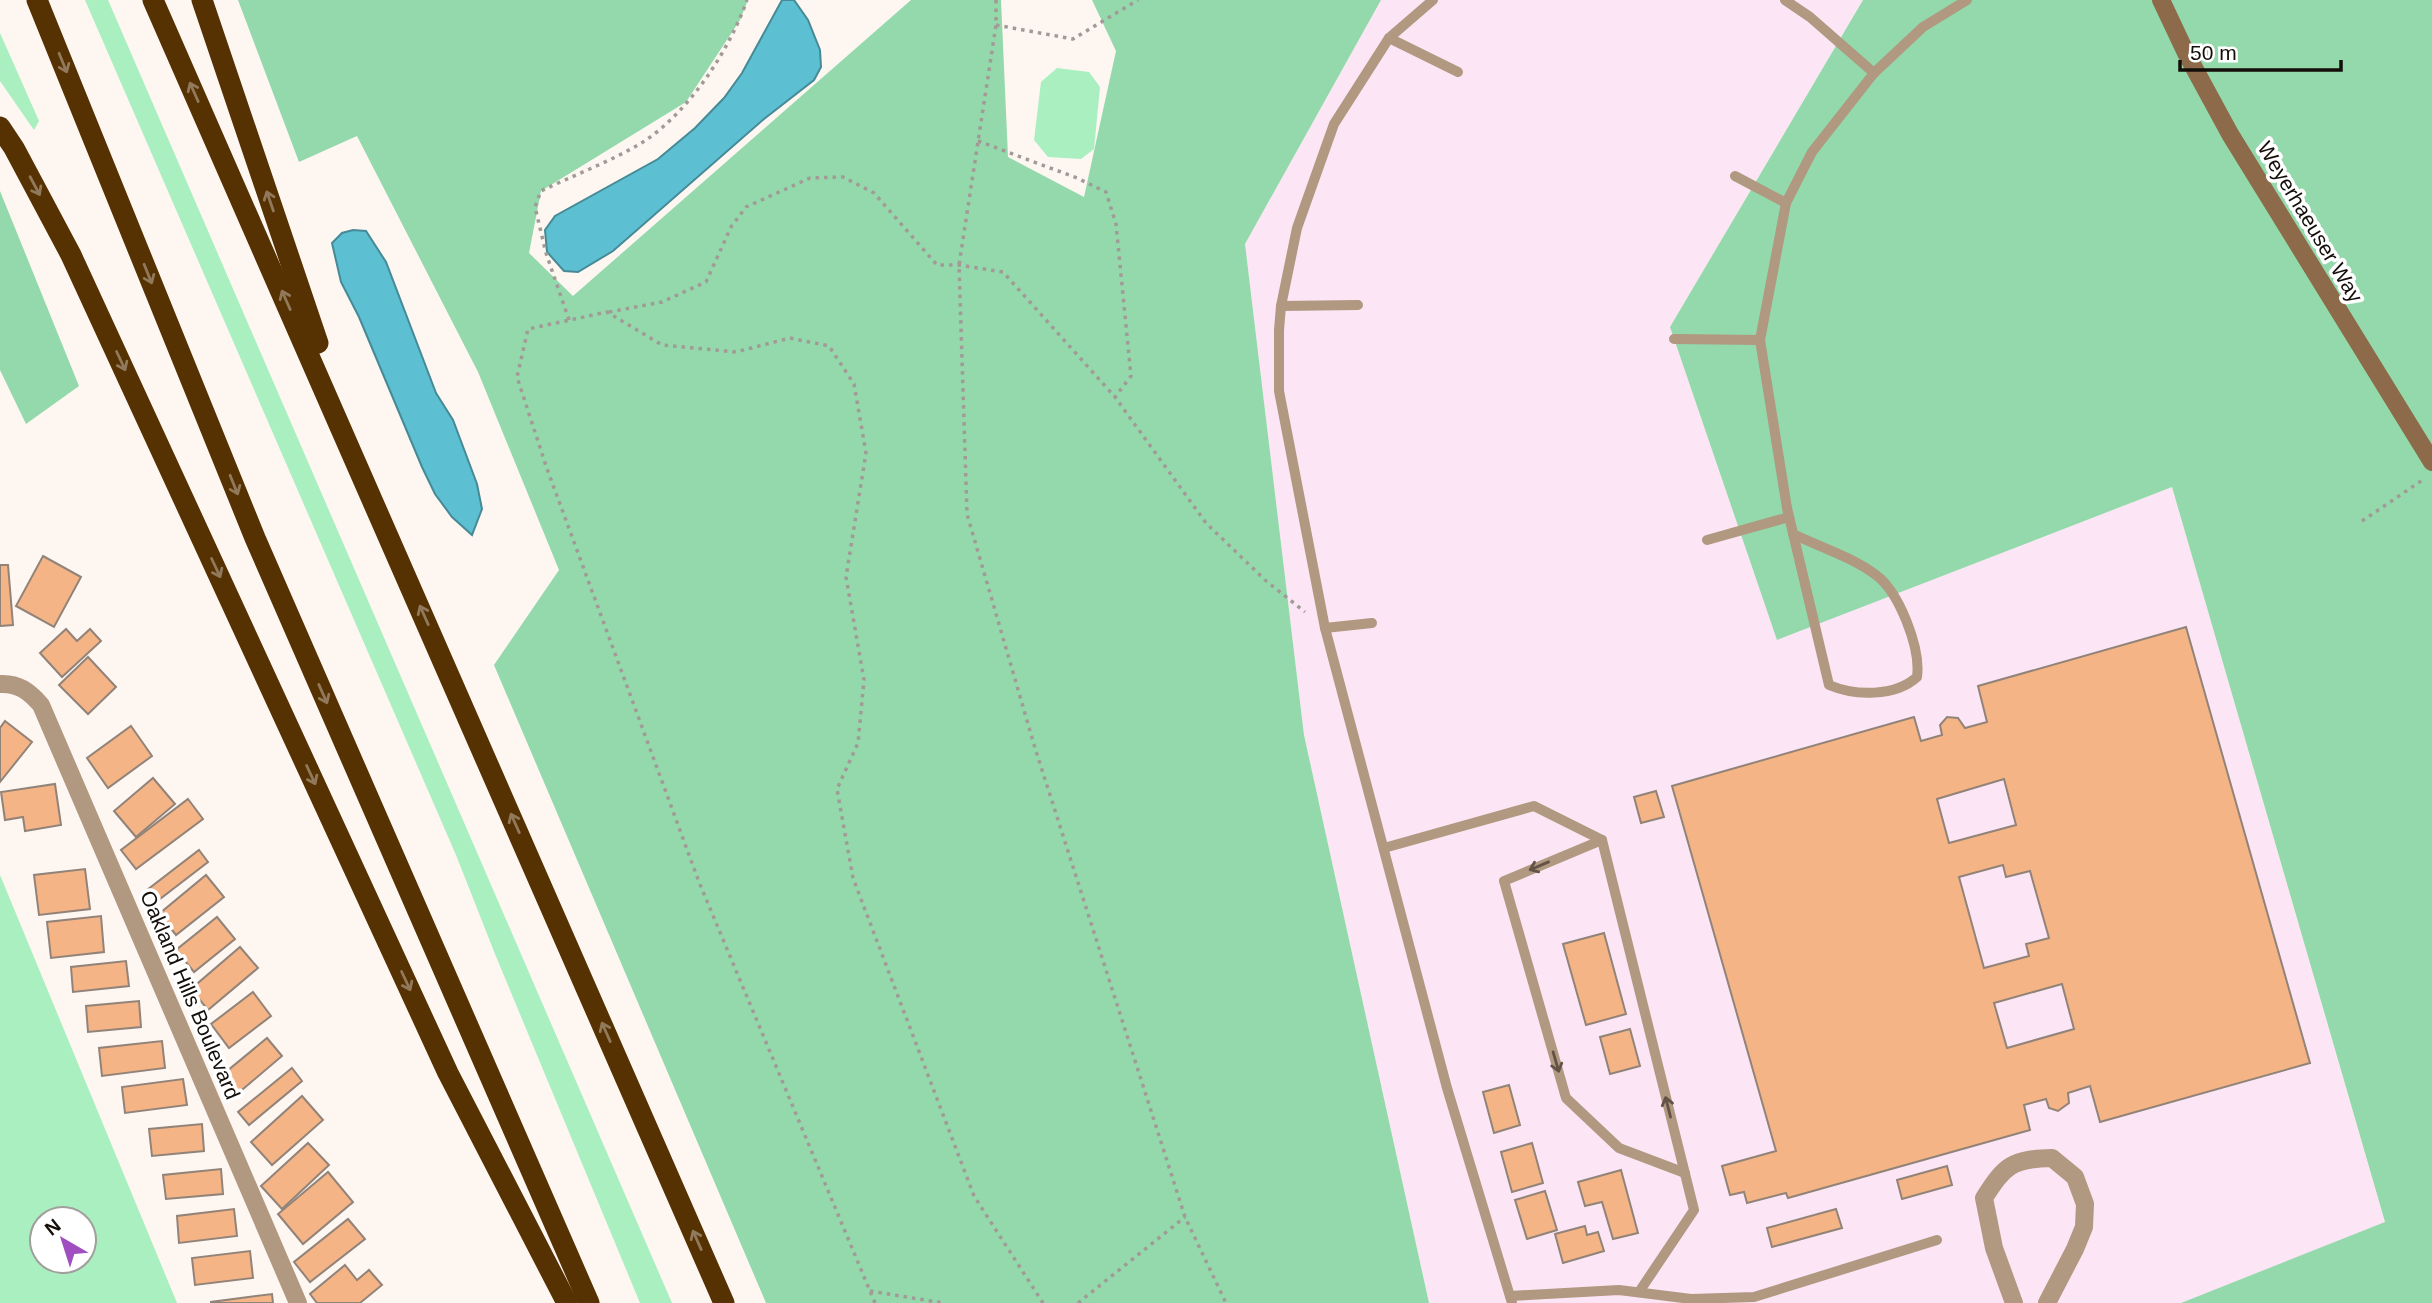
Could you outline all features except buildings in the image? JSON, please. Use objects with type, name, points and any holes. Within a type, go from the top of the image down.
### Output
[{"type":"highway","points":[[37,0],[255,538],[589,1303]]},
{"type":"highway","points":[[153,0],[724,1303]]},
{"type":"highway","points":[[202,0],[363,474]]},
{"type":"highway","points":[[0,127],[71,255],[448,1073],[568,1303]]},
{"type":"street","name":"Weyerhaeuser Way","points":[[2161,0],[2186,54],[2230,134],[2432,462]]},
{"type":"street","name":"Oakland Hills Boulevard","points":[[0,684],[17,685],[30,692],[41,705],[298,1303]]},
{"type":"street","points":[[2014,1303],[1994,1248],[1984,1198],[2000,1172],[2025,1159],[2052,1158],[2075,1177],[2085,1204],[2085,1216],[2084,1227],[2075,1250],[2047,1303]]},
{"type":"lane","points":[[1433,0],[1389,38],[1334,124],[1297,229],[1281,306],[1279,391],[1325,628],[1447,1088],[1511,1300],[1619,1290],[1690,1299],[1754,1297],[1937,1240]]},
{"type":"lane","points":[[1785,0],[1810,17],[1874,73]]},
{"type":"lane","points":[[1793,534],[1865,568],[1891,591],[1911,631],[1919,668],[1917,677],[1911,682],[1886,690],[1856,694],[1829,685],[1793,534],[1789,517],[1760,340],[1786,203],[1812,152],[1874,73],[1923,27],[1967,0]]},
{"type":"lane","points":[[1389,38],[1458,72]]},
{"type":"lane","points":[[1735,176],[1786,203]]},
{"type":"lane","points":[[1281,306],[1358,304]]},
{"type":"lane","points":[[1674,339],[1760,340]]},
{"type":"lane","points":[[1707,540],[1789,517]]},
{"type":"lane","points":[[1325,628],[1372,623]]},
{"type":"lane","points":[[1384,848],[1534,806],[1602,840],[1694,1210],[1639,1292]]},
{"type":"lane","points":[[1602,840],[1504,881],[1566,1098],[1619,1148],[1685,1173]]},
{"type":"path","points":[[569,320],[546,253],[535,208],[541,191],[641,143],[674,116],[732,38],[747,0]]},
{"type":"path","points":[[996,0],[996,25],[960,265],[967,514],[1035,748],[1185,1217],[1226,1303]]},
{"type":"path","points":[[996,25],[1073,39],[1138,0]]},
{"type":"path","points":[[978,141],[1077,178],[1106,192],[1116,224],[1131,376],[1115,397]]},
{"type":"path","points":[[875,1303],[699,882],[546,466],[517,377],[528,329],[662,302],[706,282],[731,227],[746,207],[810,178],[843,177],[874,193],[937,265],[960,265],[1003,272],[1115,397],[1206,523],[1265,580],[1325,628]]},
{"type":"path","points":[[607,312],[662,345],[736,352],[790,338],[829,346],[854,384],[866,453],[846,577],[864,680],[858,743],[837,789],[853,878],[974,1196],[1044,1303]]},
{"type":"path","points":[[2362,521],[2432,474]]},
{"type":"path","points":[[1078,1303],[1185,1217]]},
{"type":"path","points":[[870,1291],[943,1303]]},
{"type":"shaded area","points":[[1381,0],[1863,0],[1670,327],[1777,639],[2172,487],[2385,1223],[2181,1303],[1429,1303],[1304,735],[1245,244]]},
{"type":"green space","points":[[85,0],[108,0],[672,1303],[640,1303],[456,855]]},
{"type":"green space","points":[[238,0],[748,0],[740,20],[686,102],[541,191],[529,253],[573,296],[911,0],[1001,0],[1008,157],[1084,197],[1116,51],[1092,0],[1381,0],[1245,244],[1304,735],[1429,1303],[766,1303],[494,665],[559,570],[478,372],[357,136],[299,162]]},
{"type":"green space","points":[[1863,0],[2432,0],[2432,1303],[2181,1303],[2385,1222],[2172,487],[1777,640],[1670,327]]},
{"type":"green space","points":[[0,33],[39,121],[34,130],[0,81]]},
{"type":"green space","points":[[1057,68],[1089,72],[1100,87],[1094,149],[1081,159],[1048,157],[1034,140],[1041,82]]},
{"type":"green space","points":[[0,191],[79,386],[26,424],[0,370]]},
{"type":"green space","points":[[0,875],[177,1303],[0,1303]]},
{"type":"water","points":[[782,0],[794,0],[808,20],[820,50],[821,67],[814,80],[764,119],[613,251],[578,272],[564,271],[547,252],[545,230],[555,216],[658,159],[695,128],[724,98],[742,73]]},
{"type":"water","points":[[366,231],[386,262],[436,393],[453,420],[477,484],[482,509],[472,535],[452,517],[435,494],[359,317],[341,282],[332,243],[342,233]]}]
